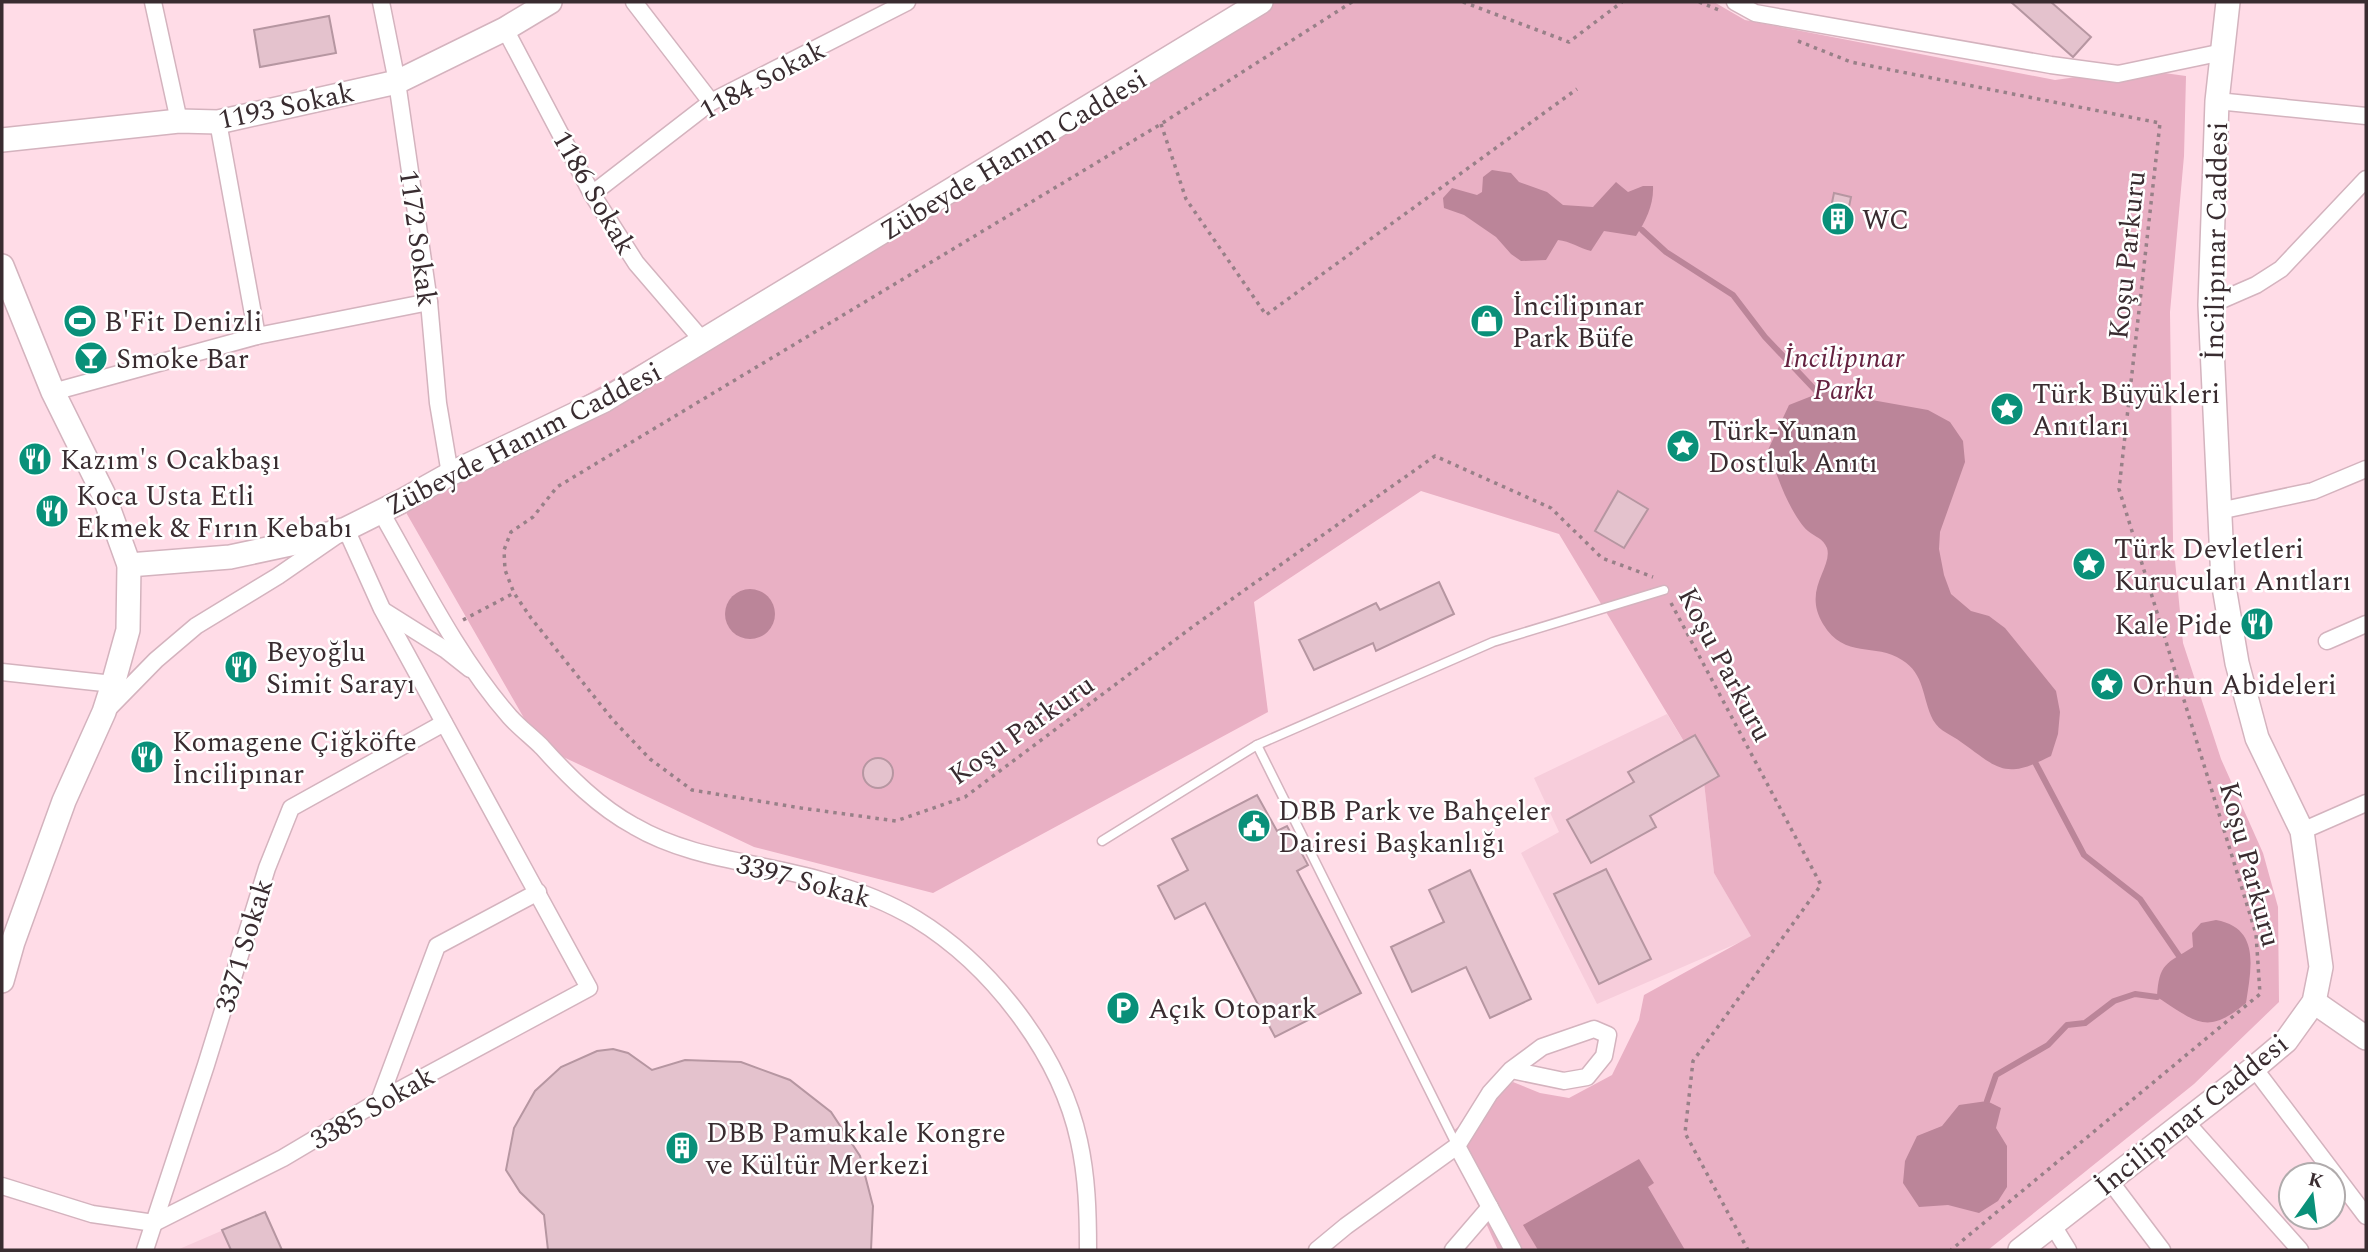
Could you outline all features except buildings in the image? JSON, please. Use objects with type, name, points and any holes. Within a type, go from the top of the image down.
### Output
[{"type":"main road","name":"1193 Sokak","points":[[2,140],[179,121],[218,122],[397,82],[505,29],[550,2]]},
{"type":"main road","name":"İncilipınar Caddesi","points":[[2020,1250],[2286,1041],[2314,1002],[2321,967],[2302,831],[2257,738],[2237,663],[2223,581],[2210,305],[2217,101],[2228,2]]},
{"type":"main road","name":"Zübeyde Hanım Caddesi","points":[[129,565],[230,557],[346,529],[450,474],[606,400],[1250,5]]},
{"type":"main road","points":[[2,266],[53,392],[103,492],[129,565],[128,630],[113,684],[104,712],[64,802],[13,942],[2,981]]},
{"type":"main road","points":[[2314,1002],[2366,1038]]},
{"type":"street","points":[[153,2],[179,121]]},
{"type":"street","name":"1172 Sokak","points":[[381,2],[397,82],[429,302],[438,403],[450,474]]},
{"type":"street","points":[[634,2],[711,102]]},
{"type":"street","name":"1184 Sokak","points":[[592,194],[711,102],[907,2]]},
{"type":"street","points":[[1730,7],[2051,65],[2118,74],[2223,52]]},
{"type":"street","name":"1186 Sokak","points":[[505,29],[592,194],[636,263],[703,341]]},
{"type":"street","points":[[2217,101],[2366,116]]},
{"type":"street","points":[[218,122],[257,336]]},
{"type":"street","points":[[2210,305],[2256,285],[2281,269],[2366,178]]},
{"type":"street","points":[[53,392],[257,336],[429,302]]},
{"type":"street","points":[[2219,511],[2313,491],[2366,469]]},
{"type":"street","points":[[381,512],[448,628],[480,677]]},
{"type":"street","points":[[104,712],[156,660],[197,626],[278,576],[346,529],[382,610],[538,892],[437,946],[379,1101]]},
{"type":"street","points":[[382,610],[446,650],[480,677]]},
{"type":"street","points":[[2327,640],[2366,624]]},
{"type":"street","points":[[2,672],[113,684]]},
{"type":"street","name":"3397 Sokak","points":[[480,677],[511,718],[579,785],[633,826],[703,854],[825,881],[887,903],[917,920],[975,965],[998,989],[1048,1058],[1060,1086],[1078,1138],[1087,1189],[1088,1250]]},
{"type":"street","name":"3371 Sokak","points":[[145,1250],[267,868],[291,808],[444,723]]},
{"type":"street","points":[[2302,831],[2366,803]]},
{"type":"street","name":"3385 Sokak","points":[[154,1223],[283,1158],[379,1101],[589,988],[538,892]]},
{"type":"street","points":[[1317,1250],[1457,1146],[1490,1093],[1511,1070],[1542,1047],[1594,1029],[1608,1035],[1604,1056],[1587,1077],[1564,1081],[1511,1070]]},
{"type":"street","points":[[2254,1068],[2366,1216]]},
{"type":"street","points":[[2186,1122],[2300,1250]]},
{"type":"street","points":[[1457,1146],[1514,1250]]},
{"type":"street","points":[[2110,1181],[2162,1250]]},
{"type":"street","points":[[2,1186],[92,1214],[154,1223]]},
{"type":"street","points":[[1453,1250],[1490,1207]]},
{"type":"street","points":[[2052,1224],[2068,1250]]},
{"type":"lane","points":[[1102,841],[1257,745],[1493,642],[1664,590]]},
{"type":"lane","points":[[1257,745],[1457,1146]]},
{"type":"path","name":"Koşu Parkuru","points":[[1352,2],[1161,124],[557,487],[533,517],[511,532],[504,550],[505,570],[514,593],[531,618],[613,720],[650,759],[692,790],[896,821],[965,797],[1195,625],[1435,456],[1551,508],[1602,558],[1658,579],[1821,885],[1693,1061],[1685,1133],[1748,1250]]},
{"type":"path","points":[[1463,2],[1569,42],[1622,2]]},
{"type":"path","points":[[1699,2],[1730,7]]},
{"type":"path","name":"Koşu Parkuru","points":[[1788,37],[1851,62],[2160,123],[2119,489],[2256,934],[2260,995],[1951,1250]]},
{"type":"path","points":[[1161,124],[1186,199],[1266,315],[1577,89]]},
{"type":"path","points":[[448,628],[514,593]]},
{"type":"shaded area","points":[[1492,170],[1511,173],[1519,182],[1547,192],[1563,205],[1593,207],[1616,182],[1628,192],[1643,186],[1653,186],[1651,206],[1636,236],[1604,231],[1591,251],[1558,240],[1546,260],[1521,261],[1496,237],[1464,215],[1444,208],[1443,198],[1452,188],[1477,195],[1482,192],[1483,177]]},
{"type":"shaded area","points":[[1832,388],[1855,397],[1928,410],[1950,422],[1963,441],[1965,462],[1940,532],[1939,549],[1944,575],[1951,594],[1971,611],[1989,616],[2005,628],[2056,691],[2060,712],[2058,734],[2051,756],[2022,768],[1994,765],[1936,724],[1929,712],[1919,679],[1902,660],[1841,642],[1823,624],[1817,612],[1816,600],[1819,580],[1828,556],[1827,548],[1795,515],[1768,450],[1789,405]]},
{"type":"shaded area","points":[[750,589],[767,597],[775,614],[767,631],[750,639],[733,631],[725,614],[733,597]]},
{"type":"shaded area","points":[[1667,714],[1703,773],[1714,873],[1752,937],[1597,1004],[1521,853],[1559,832],[1534,778]]},
{"type":"shaded area","points":[[2216,920],[2230,924],[2247,941],[2251,964],[2248,990],[2246,1003],[2233,1013],[2221,1020],[2202,1022],[2192,1019],[2157,997],[2158,986],[2166,966],[2193,947],[2192,933],[2201,923]]},
{"type":"shaded area","points":[[1987,1101],[2001,1108],[1996,1128],[2007,1146],[2007,1187],[1998,1201],[1979,1213],[1948,1205],[1919,1207],[1903,1183],[1905,1161],[1917,1136],[1942,1126],[1959,1105]]},
{"type":"shaded area","points":[[1639,1159],[1654,1183],[1648,1187],[1685,1250],[1538,1250],[1523,1225]]},
{"type":"shaded area","points":[[265,1212],[282,1250],[177,1250]]},
{"type":"green space","name":"İncilipınar Parkı","points":[[1268,2],[1714,2],[1745,20],[2055,80],[2135,69],[2186,76],[2184,156],[2170,312],[2173,540],[2183,643],[2221,759],[2263,853],[2278,907],[2279,1002],[2194,1084],[1988,1250],[1498,1250],[1447,1136],[1513,1082],[1540,1093],[1569,1098],[1612,1075],[1639,1020],[1644,995],[1751,936],[1714,873],[1703,773],[1559,534],[1421,491],[1254,602],[1268,712],[933,893],[754,847],[540,746],[400,502]]},
{"type":"waterway","points":[[1642,230],[1666,252],[1733,295],[1765,337],[1818,393]]},
{"type":"waterway","points":[[2036,764],[2084,855],[2140,899],[2179,956]]},
{"type":"waterway","points":[[1987,1101],[1996,1075],[2048,1045],[2067,1025],[2085,1023],[2114,1001],[2135,994],[2157,997]]},
{"type":"place","name":"WC","points":[[1838,219]]},
{"type":"place","name":"B'Fit Denizli","points":[[80,321]]},
{"type":"place","name":"İncilipınar Park Büfe","points":[[1487,321]]},
{"type":"place","name":"Smoke Bar","points":[[91,358]]},
{"type":"place","name":"Türk Büyükleri Anıtları","points":[[2007,409]]},
{"type":"place","name":"Türk-Yunan Dostluk Anıtı","points":[[1683,446]]},
{"type":"place","name":"Kazım's Ocakbaşı","points":[[35,459]]},
{"type":"place","name":"Koca Usta Etli Ekmek & Fırın Kebabı","points":[[52,511]]},
{"type":"place","name":"Türk Devletleri Kurucuları Anıtları","points":[[2089,564]]},
{"type":"place","name":"Kale Pide","points":[[2257,624]]},
{"type":"place","name":"Beyoğlu Simit Sarayı","points":[[241,667]]},
{"type":"place","name":"Orhun Abideleri","points":[[2107,684]]},
{"type":"place","name":"Komagene Çiğköfte İncilipınar","points":[[147,757]]},
{"type":"place","name":"DBB Park ve Bahçeler Dairesi Başkanlığı","points":[[1254,826]]},
{"type":"place","name":"Açık Otopark","points":[[1123,1008]]},
{"type":"place","name":"DBB Pamukkale Kongre ve Kültür Merkezi","points":[[682,1148]]}]
